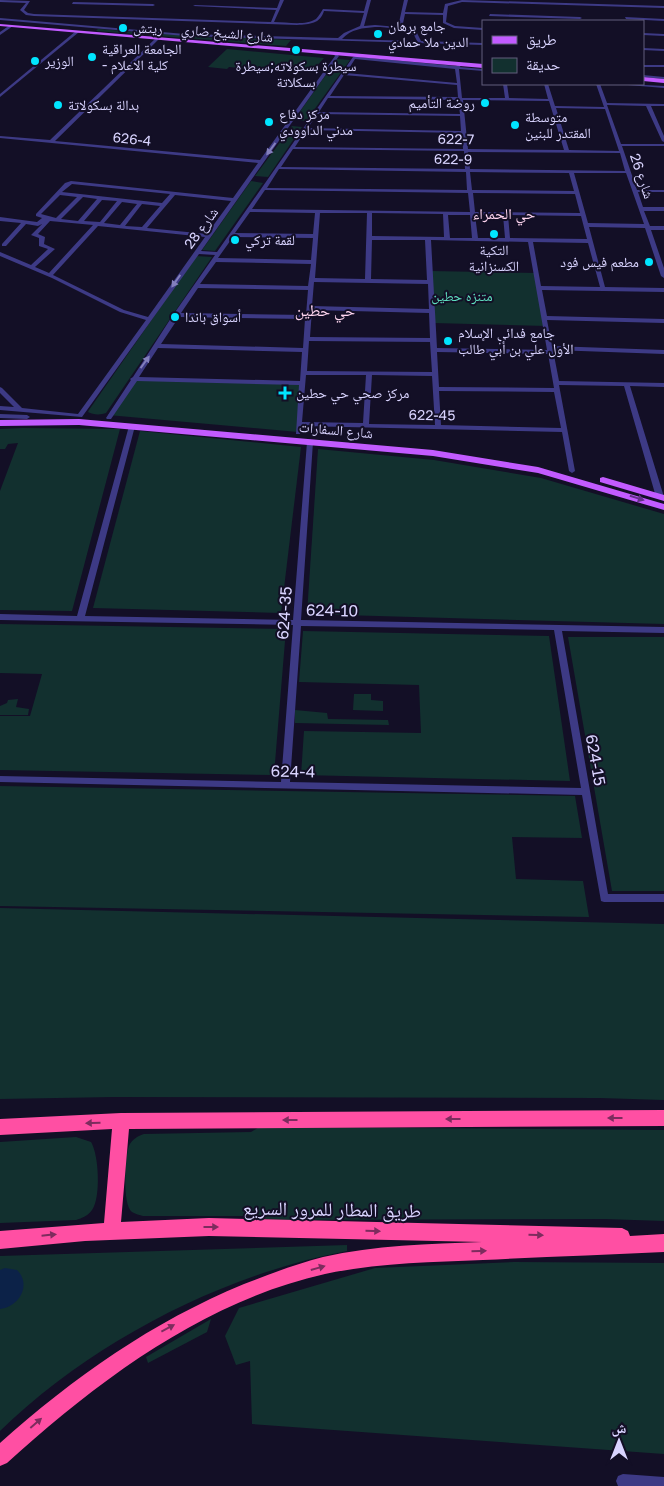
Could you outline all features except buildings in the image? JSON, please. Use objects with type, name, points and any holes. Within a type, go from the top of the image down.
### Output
[{"type":"highway","points":[[0,1127],[121,1122],[664,1118]]},
{"type":"highway","points":[[112,1231],[121,1122]]},
{"type":"highway","name":"طريق المطار للمرور السريع","points":[[0,1240],[112,1231],[208,1227],[664,1238]]},
{"type":"highway","points":[[0,1456],[58,1404],[90,1379],[153,1337],[212,1306],[301,1273],[330,1264],[392,1255],[664,1243]]},
{"type":"main road","name":"شارع الشيخ ضاري","points":[[0,24],[335,55],[362,55],[458,66],[482,65]]},
{"type":"main road","name":"شارع الشيخ ضاري","points":[[0,24],[482,65]]},
{"type":"main road","points":[[644,79],[664,81]]},
{"type":"main road","name":"شارع السفارات","points":[[0,417],[80,416],[109,418],[161,426]]},
{"type":"main road","name":"شارع السفارات","points":[[0,424],[32,417],[132,426],[298,429],[507,457],[572,471],[662,497]]},
{"type":"main road","name":"شارع السفارات","points":[[178,427],[310,442],[433,453],[507,464],[572,479],[664,507]]},
{"type":"street","points":[[144,19],[156,0]]},
{"type":"street","points":[[187,20],[199,0]]},
{"type":"street","points":[[272,23],[282,0]]},
{"type":"street","points":[[362,27],[369,0]]},
{"type":"street","points":[[400,28],[406,0]]},
{"type":"street","points":[[0,1],[30,1]]},
{"type":"street","points":[[30,1],[22,10],[24,13],[102,18],[302,24],[313,22],[320,18],[325,2]]},
{"type":"street","points":[[62,16],[74,1],[153,5]]},
{"type":"street","points":[[482,29],[449,26],[444,22],[446,5],[453,2],[536,2],[664,7]]},
{"type":"street","points":[[490,2],[490,20]]},
{"type":"street","points":[[490,15],[580,20],[578,4]]},
{"type":"street","points":[[195,6],[278,9]]},
{"type":"street","points":[[623,6],[626,20],[664,20]]},
{"type":"street","points":[[323,10],[366,12]]},
{"type":"street","points":[[403,13],[445,14]]},
{"type":"street","points":[[90,31],[102,18]]},
{"type":"street","points":[[0,19],[221,36],[482,44]]},
{"type":"street","points":[[216,42],[229,22]]},
{"type":"street","points":[[0,34],[11,26]]},
{"type":"street","points":[[339,40],[346,32],[362,27],[400,28],[416,34],[419,42]]},
{"type":"street","points":[[0,96],[77,32]]},
{"type":"street","points":[[644,34],[664,35]]},
{"type":"street","points":[[61,147],[54,142],[157,39]]},
{"type":"street","points":[[644,49],[664,50]]},
{"type":"street","points":[[335,55],[482,70]]},
{"type":"street","name":"شارع 28","points":[[80,416],[289,124],[335,55]]},
{"type":"street","points":[[354,58],[362,55]]},
{"type":"street","name":"شارع 28","points":[[109,418],[176,315],[354,58]]},
{"type":"street","points":[[458,66],[458,84],[474,239]]},
{"type":"street","points":[[644,66],[664,66]]},
{"type":"street","points":[[343,74],[458,84]]},
{"type":"street","points":[[505,85],[507,100]]},
{"type":"street","points":[[546,85],[567,152]]},
{"type":"street","name":"شارع 26","points":[[598,85],[664,276]]},
{"type":"street","points":[[640,85],[664,87]]},
{"type":"street","points":[[326,97],[551,100]]},
{"type":"street","points":[[648,105],[664,141]]},
{"type":"street","points":[[553,107],[664,105]]},
{"type":"street","points":[[316,113],[462,115]]},
{"type":"street","points":[[654,120],[664,120]]},
{"type":"street","points":[[289,124],[306,127],[463,132]]},
{"type":"street","points":[[1,138],[61,147],[198,161],[259,165]]},
{"type":"street","name":"626-4","points":[[1,138],[188,155],[259,165]]},
{"type":"street","points":[[619,145],[664,146]]},
{"type":"street","name":"622-7","points":[[291,148],[622,152]]},
{"type":"street","points":[[188,155],[198,161]]},
{"type":"street","name":"622-9","points":[[278,168],[628,172]]},
{"type":"street","points":[[571,172],[603,289]]},
{"type":"street","points":[[250,179],[269,181]]},
{"type":"street","points":[[209,236],[48,219],[38,215],[71,182],[234,200]]},
{"type":"street","points":[[80,222],[118,187]]},
{"type":"street","points":[[263,189],[577,194]]},
{"type":"street","points":[[635,191],[664,192]]},
{"type":"street","points":[[58,193],[163,205]]},
{"type":"street","points":[[144,229],[174,193]]},
{"type":"street","points":[[58,219],[81,196]]},
{"type":"street","points":[[52,200],[59,201]]},
{"type":"street","points":[[50,275],[121,200]]},
{"type":"street","points":[[67,202],[74,202]]},
{"type":"street","points":[[122,226],[141,202]]},
{"type":"street","points":[[641,209],[664,209]]},
{"type":"street","points":[[248,210],[582,215]]},
{"type":"street","points":[[298,429],[318,211]]},
{"type":"street","points":[[368,280],[370,212]]},
{"type":"street","points":[[445,213],[447,239]]},
{"type":"street","points":[[506,214],[508,240]]},
{"type":"street","points":[[0,226],[3,219],[40,224],[48,219]]},
{"type":"street","points":[[32,267],[52,249],[41,246],[42,238],[34,234],[48,219]]},
{"type":"street","points":[[4,245],[25,222]]},
{"type":"street","points":[[585,225],[664,228]]},
{"type":"street","points":[[231,235],[316,236]]},
{"type":"street","points":[[369,238],[590,241]]},
{"type":"street","points":[[428,238],[438,427]]},
{"type":"street","points":[[530,240],[572,471]]},
{"type":"street","points":[[655,250],[664,250]]},
{"type":"street","points":[[198,252],[216,257],[313,262]]},
{"type":"street","points":[[0,254],[50,275],[122,311],[149,319]]},
{"type":"street","points":[[312,280],[431,282]]},
{"type":"street","points":[[196,286],[311,288]]},
{"type":"street","points":[[539,288],[664,290]]},
{"type":"street","points":[[309,308],[432,311]]},
{"type":"street","points":[[176,315],[308,317]]},
{"type":"street","points":[[544,318],[664,321]]},
{"type":"street","points":[[306,339],[434,340]]},
{"type":"street","points":[[156,346],[305,350]]},
{"type":"street","points":[[434,350],[664,352]]},
{"type":"street","points":[[303,373],[436,374]]},
{"type":"street","points":[[366,426],[370,373]]},
{"type":"street","points":[[133,379],[303,383]]},
{"type":"street","points":[[556,382],[664,385]]},
{"type":"street","points":[[626,384],[662,497]]},
{"type":"street","points":[[0,388],[20,410],[32,417]]},
{"type":"street","points":[[436,389],[557,390]]},
{"type":"street","points":[[0,408],[20,410]]},
{"type":"street","points":[[80,619],[132,426]]},
{"type":"street","name":"622-45","points":[[298,429],[366,426],[564,430]]},
{"type":"street","name":"624-35","points":[[286,786],[310,442]]},
{"type":"street","name":"624-10","points":[[0,617],[664,630]]},
{"type":"street","name":"624-15","points":[[558,628],[604,898],[664,898]]},
{"type":"street","name":"624-4","points":[[0,779],[586,792]]},
{"type":"street","points":[[623,1481],[664,1484]]},
{"type":"green space","points":[[98,29],[216,38],[211,40],[96,31]]},
{"type":"green space","points":[[222,38],[291,40],[286,46],[220,41]]},
{"type":"green space","points":[[227,49],[324,58],[315,68],[307,68],[304,71],[296,71],[294,73],[208,67]]},
{"type":"green space","points":[[337,59],[350,60],[306,121],[294,120]]},
{"type":"green space","points":[[292,126],[302,127],[268,177],[255,176]]},
{"type":"green space","points":[[251,181],[263,183],[215,251],[202,250]]},
{"type":"green space","points":[[196,256],[212,257],[106,413],[92,414],[88,412],[89,410]]},
{"type":"green space","name":"متنزه حطين","points":[[430,271],[536,273],[546,326],[433,323]]},
{"type":"green space","points":[[133,379],[303,383],[298,432],[108,415]]},
{"type":"green space","points":[[0,429],[120,429],[72,611],[0,610],[0,491],[18,443],[8,444],[5,449],[0,449]]},
{"type":"green space","points":[[140,431],[301,447],[281,613],[93,608]]},
{"type":"green space","points":[[318,449],[434,460],[541,478],[664,514],[664,624],[307,614]]},
{"type":"green space","points":[[0,624],[286,629],[274,775],[0,770],[0,716],[30,716],[42,674],[0,673]]},
{"type":"green space","points":[[303,631],[549,636],[570,781],[301,775],[304,731],[421,733],[419,685],[299,682]]},
{"type":"green space","points":[[568,637],[664,637],[664,891],[612,891]]},
{"type":"green space","points":[[354,694],[371,694],[371,700],[383,701],[383,711],[353,710]]},
{"type":"green space","points":[[18,699],[16,707],[29,709],[28,715],[0,715],[0,706],[7,703],[8,700]]},
{"type":"green space","points":[[295,710],[327,713],[328,719],[388,720],[389,725],[295,723]]},
{"type":"green space","points":[[0,786],[575,796],[582,838],[512,837],[516,879],[583,881],[589,917],[0,906]]},
{"type":"green space","points":[[0,908],[664,924],[664,1100],[600,1098],[113,1097],[0,1099]]},
{"type":"green space","points":[[259,1127],[664,1130],[664,1221],[605,1219],[258,1220],[250,1216],[143,1216],[132,1212],[129,1208],[125,1180],[126,1160],[129,1146],[137,1137],[144,1134],[251,1132]]},
{"type":"green space","points":[[76,1137],[91,1142],[96,1156],[98,1187],[95,1204],[90,1212],[76,1220],[0,1223],[0,1142]]},
{"type":"green space","points":[[347,1245],[347,1251],[300,1262],[253,1277],[206,1295],[161,1317],[117,1341],[75,1369],[36,1399],[0,1431],[0,1256]]},
{"type":"green space","points":[[514,1262],[664,1263],[664,1454],[252,1424],[250,1361],[236,1365],[225,1336],[239,1308],[375,1268]]},
{"type":"green space","points":[[211,1319],[207,1332],[148,1363],[146,1357]]},
{"type":"water","points":[[5,1268],[17,1270],[23,1282],[23,1288],[18,1300],[0,1309],[0,1270]]},
{"type":"place","name":"ريتش","points":[[123,28]]},
{"type":"place","name":"جامع برهان الدين ملا حمادي","points":[[378,34]]},
{"type":"place","name":"سيطرة بسكولاته;سيطرة بسكلاتة","points":[[296,50]]},
{"type":"place","name":"الجامعة العراقية - كلية الاعلام","points":[[92,57]]},
{"type":"place","name":"الوزير","points":[[35,61]]},
{"type":"place","name":"روضة التأميم","points":[[485,103]]},
{"type":"place","name":"بدالة بسكولاتة","points":[[58,105]]},
{"type":"place","name":"مركز دفاع مدني الداوودي","points":[[269,122]]},
{"type":"place","name":"متوسطة المقتدر للبنين","points":[[515,125]]},
{"type":"place","name":"التكية الكسنزانية","points":[[494,234]]},
{"type":"place","name":"لقمة تركي","points":[[235,240]]},
{"type":"place","name":"مطعم فيس فود","points":[[649,262]]},
{"type":"place","name":"أسواق باندا","points":[[175,317]]},
{"type":"place","name":"جامع فدائي الإسلام الأول علي بن أبي طالب","points":[[448,341]]},
{"type":"place","name":"مركز صحي حي حطين","points":[[285,393]]},
{"type":"district","name":"حي الحمراء","points":[[504,214]]},
{"type":"district","name":"حي حطين","points":[[325,310]]}]
